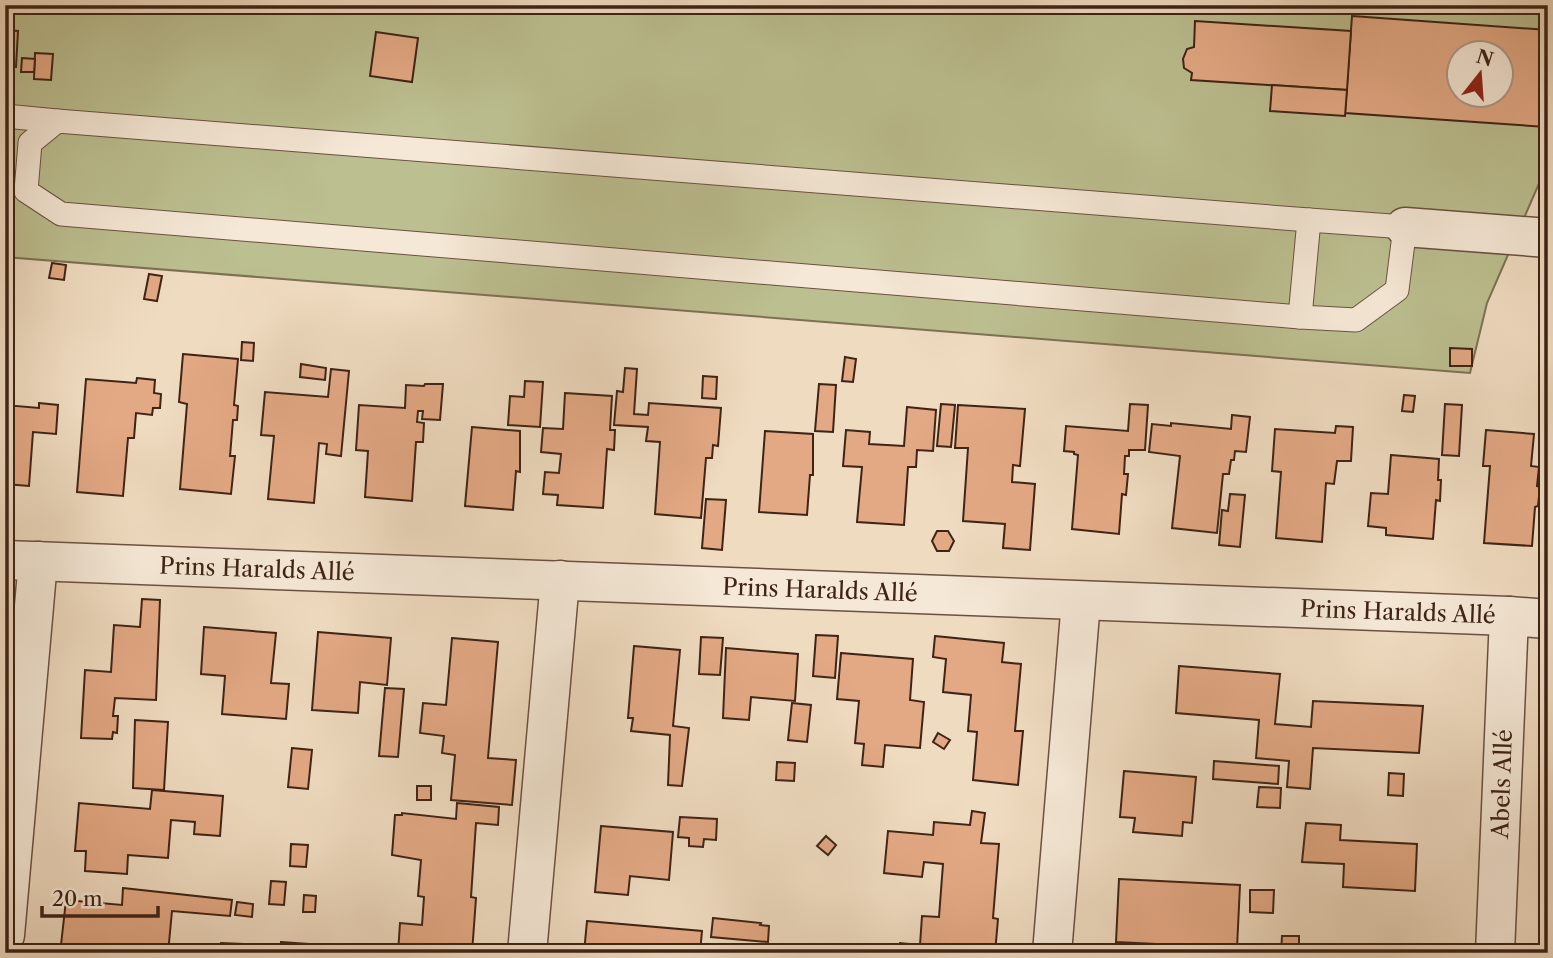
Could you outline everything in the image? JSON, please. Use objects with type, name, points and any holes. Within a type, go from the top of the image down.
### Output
[{"type":"street","points":[[1405,227],[1548,238]]},
{"type":"street","name":"Prins Haralds Allé","points":[[5,935],[22,560],[1509,616],[1548,620]]},
{"type":"street","points":[[527,953],[560,580]]},
{"type":"street","points":[[1052,953],[1081,600]]},
{"type":"street","name":"Abels Allé","points":[[1495,953],[1509,616]]},
{"type":"lane","points":[[5,116],[1405,227],[1397,290],[1356,320],[1300,317],[61,214],[26,191],[30,144],[58,121]]},
{"type":"lane","points":[[1300,317],[1309,220]]},
{"type":"green space","points":[[5,5],[1548,5],[1548,114],[1541,179],[1487,303],[1470,373],[5,257]]},
{"type":"building","points":[[1352,16],[1548,30],[1546,127],[1345,113]]},
{"type":"building","points":[[1195,21],[1351,31],[1347,90],[1191,80],[1192,73],[1184,68],[1183,59],[1187,49],[1194,47]]},
{"type":"building","points":[[5,30],[18,31],[16,67],[5,66]]},
{"type":"building","points":[[376,32],[418,38],[412,82],[370,76]]},
{"type":"building","points":[[35,53],[53,54],[51,80],[34,79]]},
{"type":"building","points":[[22,58],[35,59],[34,72],[21,72]]},
{"type":"building","points":[[1272,85],[1347,90],[1345,116],[1270,111]]},
{"type":"building","points":[[52,263],[66,265],[64,280],[49,278]]},
{"type":"building","points":[[149,274],[162,276],[157,301],[144,299]]},
{"type":"building","points":[[242,342],[254,343],[253,361],[241,360]]},
{"type":"building","points":[[1450,348],[1472,349],[1472,366],[1450,366]]},
{"type":"building","points":[[183,354],[238,359],[234,405],[238,406],[237,420],[233,420],[230,456],[235,456],[231,494],[180,489],[187,404],[179,402]]},
{"type":"building","points":[[845,357],[856,359],[853,382],[842,381]]},
{"type":"building","points":[[301,364],[326,368],[325,380],[300,377]]},
{"type":"building","points":[[625,368],[637,369],[634,414],[648,415],[649,403],[721,408],[718,446],[713,445],[712,458],[706,458],[701,518],[655,514],[660,442],[646,441],[648,427],[614,425],[617,391],[623,392]]},
{"type":"building","points":[[331,369],[349,371],[341,456],[326,454],[327,444],[319,443],[314,503],[268,499],[274,436],[261,435],[265,392],[328,397]]},
{"type":"building","points":[[703,376],[717,377],[716,399],[702,398]]},
{"type":"building","points":[[137,378],[155,380],[154,393],[161,394],[160,408],[153,408],[152,415],[136,413],[134,438],[128,438],[123,496],[77,492],[86,379],[136,383]]},
{"type":"building","points":[[525,381],[543,382],[540,427],[508,425],[510,396],[524,397]]},
{"type":"building","points":[[443,384],[440,420],[422,419],[423,411],[418,411],[417,422],[424,423],[423,442],[416,442],[412,501],[365,497],[368,451],[356,450],[359,405],[405,408],[406,385]]},
{"type":"building","points":[[819,384],[836,385],[833,432],[815,431]]},
{"type":"building","points":[[565,393],[612,396],[610,430],[615,430],[614,450],[607,449],[603,508],[557,505],[558,495],[543,494],[545,472],[559,473],[561,454],[541,452],[543,428],[563,429]]},
{"type":"building","points":[[1404,395],[1415,396],[1413,412],[1402,411]]},
{"type":"building","points":[[39,403],[58,405],[56,434],[33,432],[29,486],[5,484],[5,405],[39,408]]},
{"type":"building","points":[[941,404],[955,405],[951,447],[937,446]]},
{"type":"building","points":[[1130,404],[1148,405],[1145,450],[1129,450],[1129,456],[1125,456],[1124,474],[1128,474],[1126,495],[1122,494],[1119,534],[1072,529],[1078,455],[1064,451],[1066,426],[1128,431]]},
{"type":"building","points":[[1445,404],[1462,405],[1459,456],[1442,455]]},
{"type":"building","points":[[958,405],[1025,409],[1020,466],[1013,465],[1012,482],[1035,484],[1030,550],[1003,548],[1005,524],[963,521],[968,448],[955,448]]},
{"type":"building","points":[[907,407],[936,410],[933,451],[917,450],[916,467],[908,467],[904,525],[857,522],[862,467],[843,466],[846,430],[870,432],[869,444],[904,446]]},
{"type":"building","points":[[1544,411],[1548,411],[1548,463],[1540,462]]},
{"type":"building","points":[[1232,415],[1250,417],[1246,452],[1235,451],[1229,474],[1223,474],[1217,533],[1172,528],[1180,456],[1149,452],[1152,424],[1171,426],[1171,423],[1231,429]]},
{"type":"building","points":[[1336,426],[1353,427],[1351,461],[1337,461],[1334,484],[1326,483],[1322,542],[1276,538],[1281,472],[1272,471],[1275,429],[1335,433]]},
{"type":"building","points":[[472,427],[520,431],[520,472],[516,471],[513,510],[465,506]]},
{"type":"building","points":[[1486,430],[1534,434],[1531,466],[1539,467],[1537,486],[1540,487],[1538,506],[1535,507],[1532,546],[1484,543],[1490,466],[1483,466]]},
{"type":"building","points":[[765,431],[813,434],[813,475],[810,475],[807,515],[759,512]]},
{"type":"building","points":[[1391,455],[1439,459],[1440,501],[1436,500],[1433,539],[1386,535],[1386,528],[1368,526],[1371,493],[1388,494]]},
{"type":"building","points":[[1230,494],[1245,495],[1240,547],[1219,545],[1222,510],[1228,511]]},
{"type":"building","points":[[706,499],[726,500],[722,550],[702,548]]},
{"type":"building","points":[[937,531],[948,531],[954,541],[949,551],[937,551],[932,541]]},
{"type":"building","points":[[142,599],[160,600],[156,700],[115,698],[113,716],[118,716],[117,733],[113,732],[112,739],[81,738],[85,670],[111,672],[114,625],[140,627]]},
{"type":"building","points":[[204,627],[276,633],[271,683],[289,684],[286,719],[222,714],[225,676],[201,674]]},
{"type":"building","points":[[318,632],[391,638],[387,685],[360,682],[358,713],[312,710]]},
{"type":"building","points":[[816,635],[838,636],[835,678],[813,676]]},
{"type":"building","points":[[935,636],[1004,643],[1002,662],[1021,664],[1015,731],[1023,731],[1018,785],[973,780],[977,732],[968,731],[971,695],[943,692],[946,659],[933,657]]},
{"type":"building","points":[[701,637],[723,638],[720,675],[699,674]]},
{"type":"building","points":[[452,638],[498,642],[488,758],[516,760],[512,805],[451,800],[455,755],[442,753],[444,736],[420,733],[423,703],[446,705]]},
{"type":"building","points":[[634,646],[680,650],[673,726],[689,728],[682,786],[668,785],[670,735],[631,731],[633,718],[628,718]]},
{"type":"building","points":[[726,648],[798,654],[795,701],[751,697],[749,720],[723,718]]},
{"type":"building","points":[[841,653],[913,659],[910,700],[924,702],[920,748],[885,745],[883,767],[862,765],[864,744],[855,743],[859,701],[837,699]]},
{"type":"building","points":[[1179,666],[1280,674],[1275,724],[1311,727],[1313,701],[1423,706],[1419,753],[1313,748],[1310,789],[1287,787],[1289,761],[1256,758],[1259,720],[1176,713]]},
{"type":"building","points":[[385,688],[404,689],[398,757],[379,756]]},
{"type":"building","points":[[792,703],[811,705],[807,742],[788,740]]},
{"type":"building","points":[[135,720],[168,722],[164,790],[133,788]]},
{"type":"building","points":[[938,733],[950,740],[944,749],[933,742]]},
{"type":"building","points":[[292,748],[312,750],[308,789],[288,787]]},
{"type":"building","points":[[1214,761],[1279,766],[1278,784],[1213,779]]},
{"type":"building","points":[[777,762],[795,763],[794,781],[776,780]]},
{"type":"building","points":[[1124,771],[1196,777],[1192,823],[1183,822],[1182,836],[1133,832],[1135,818],[1120,817]]},
{"type":"building","points":[[1389,773],[1404,774],[1403,796],[1388,795]]},
{"type":"building","points":[[417,786],[431,786],[431,800],[417,800]]},
{"type":"building","points":[[1259,787],[1281,788],[1280,808],[1257,807]]},
{"type":"building","points":[[152,790],[223,796],[220,836],[194,834],[195,822],[171,820],[168,858],[128,855],[127,874],[85,871],[86,851],[75,851],[79,803],[150,809]]},
{"type":"building","points":[[457,803],[499,807],[498,825],[476,823],[471,897],[476,898],[472,953],[398,953],[400,923],[422,925],[424,897],[418,896],[421,860],[392,855],[395,815],[402,813],[456,819]]},
{"type":"building","points":[[972,811],[985,813],[981,843],[999,844],[993,918],[998,919],[995,953],[899,953],[900,943],[920,945],[922,916],[939,917],[943,864],[924,862],[922,877],[884,873],[888,831],[933,835],[934,822],[970,825]]},
{"type":"building","points":[[680,817],[717,819],[716,840],[704,839],[703,847],[689,846],[689,838],[678,837]]},
{"type":"building","points":[[1306,823],[1341,825],[1340,840],[1417,844],[1415,891],[1343,887],[1344,864],[1302,862]]},
{"type":"building","points":[[601,826],[673,832],[669,880],[630,876],[628,895],[595,892]]},
{"type":"building","points":[[826,836],[836,845],[828,855],[817,846]]},
{"type":"building","points":[[291,844],[308,845],[306,867],[290,866]]},
{"type":"building","points":[[1119,879],[1240,885],[1237,948],[1116,942]]},
{"type":"building","points":[[271,881],[286,882],[284,905],[269,904]]},
{"type":"building","points":[[123,888],[232,900],[230,916],[172,911],[168,953],[61,945],[66,900],[122,905]]},
{"type":"building","points":[[1250,890],[1274,890],[1273,913],[1250,912]]},
{"type":"building","points":[[304,895],[316,896],[315,912],[303,912]]},
{"type":"building","points":[[237,902],[253,904],[252,917],[235,915]]},
{"type":"building","points":[[713,918],[769,926],[768,942],[711,937]]},
{"type":"building","points":[[587,921],[702,931],[700,953],[584,953]]},
{"type":"building","points":[[1282,936],[1299,936],[1299,953],[1281,953]]},
{"type":"building","points":[[281,942],[308,944],[307,953],[281,953]]},
{"type":"building","points":[[221,943],[243,944],[243,953],[220,953]]}]
